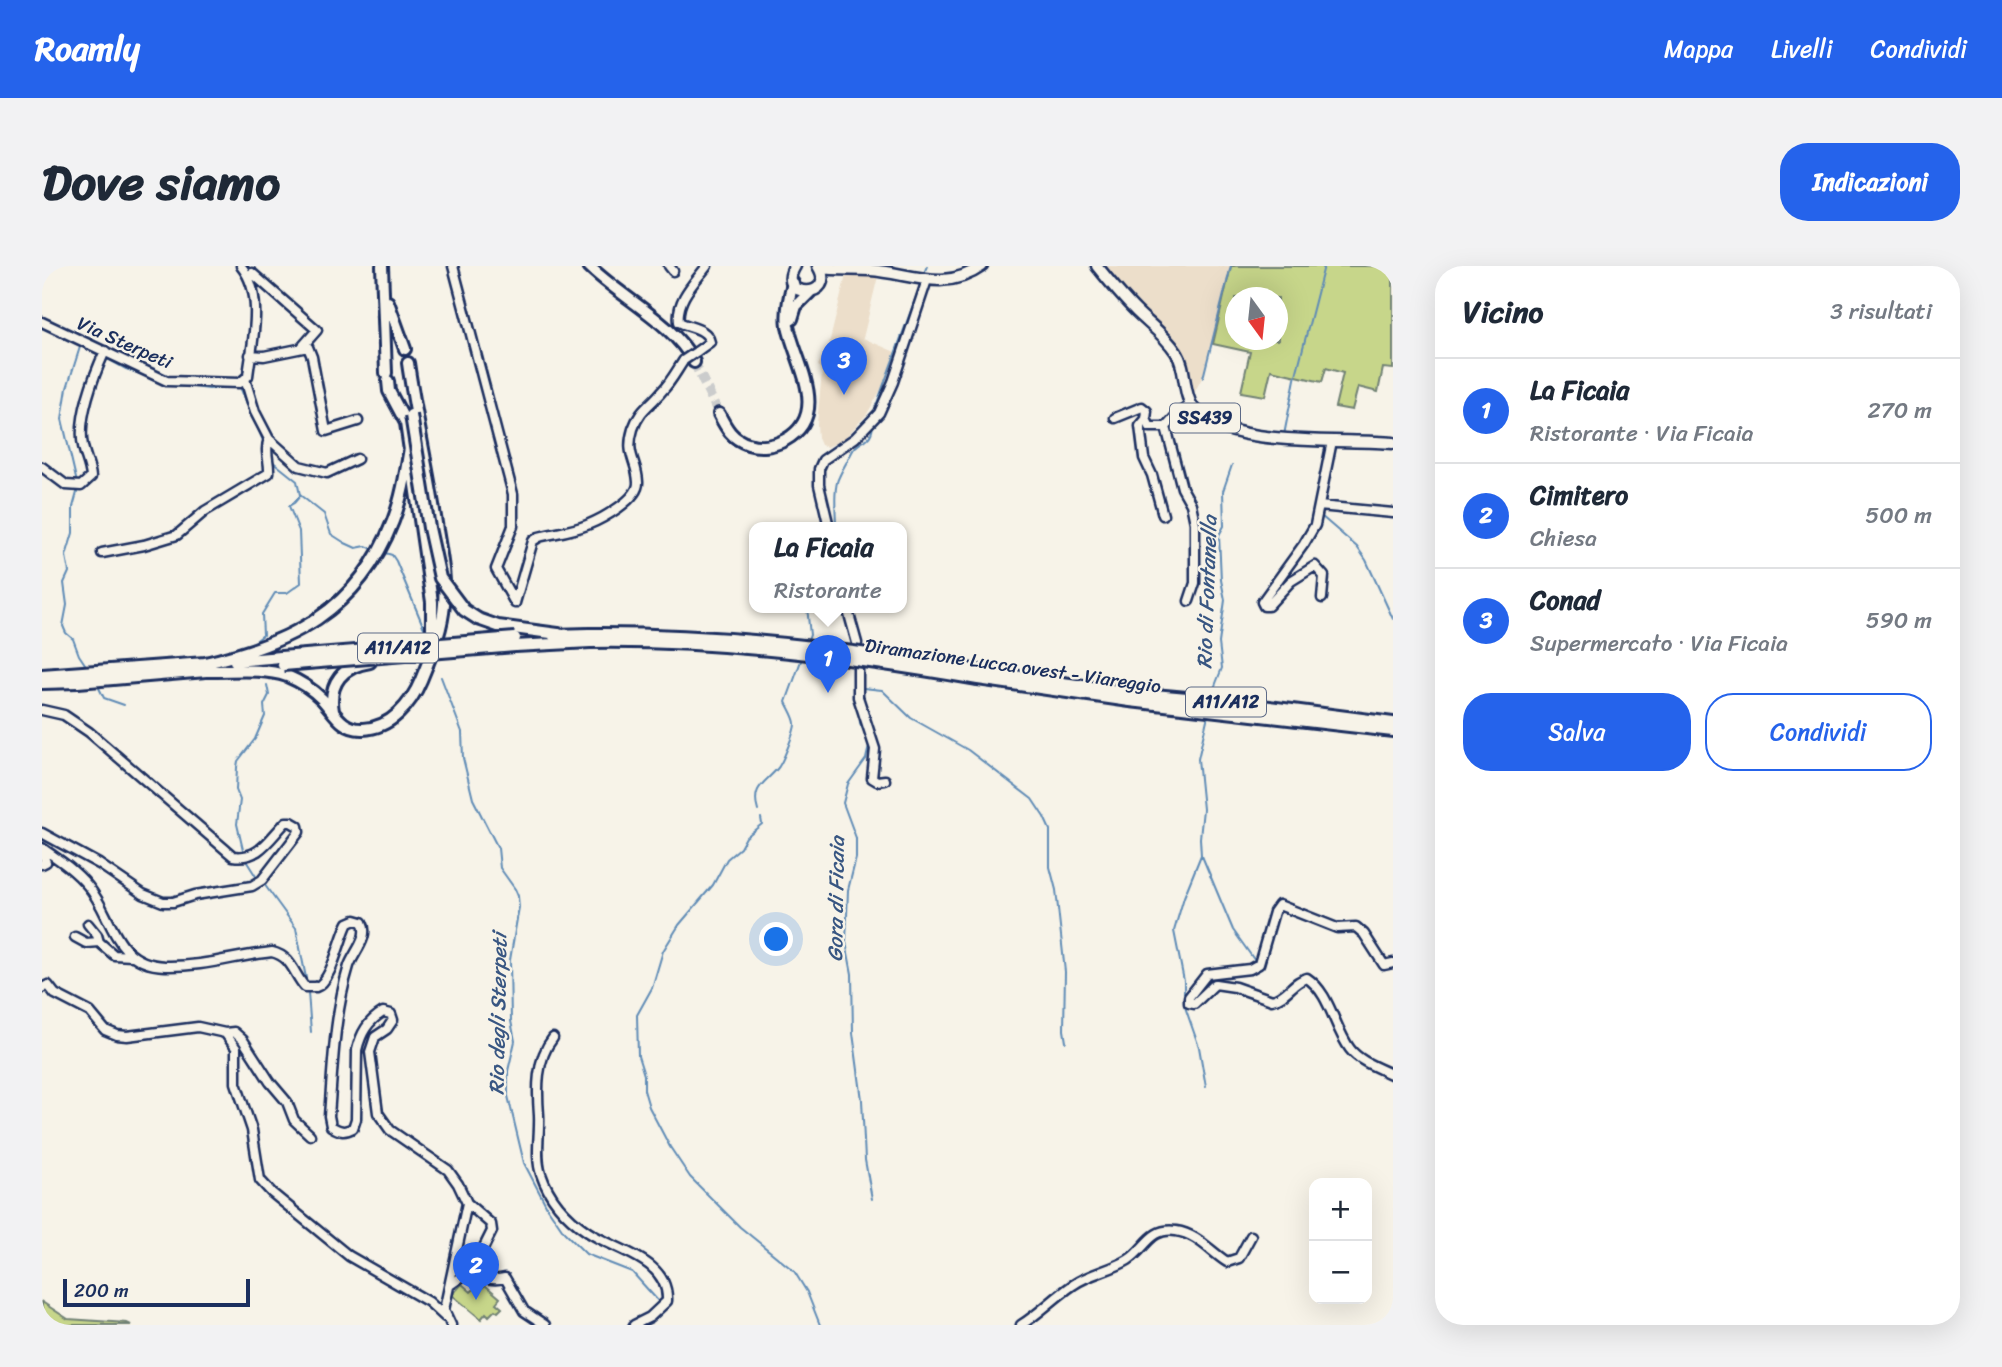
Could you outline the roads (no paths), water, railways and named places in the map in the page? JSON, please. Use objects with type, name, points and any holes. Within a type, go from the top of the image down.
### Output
[{"type":"highway","points":[[382,266],[384,345],[389,391],[406,423],[410,468],[432,601],[432,629],[423,674]]},
{"type":"highway","points":[[589,266],[670,332],[692,358]]},
{"type":"highway","points":[[719,414],[733,436],[754,445],[768,446],[781,442],[796,432],[807,413],[808,392],[788,318],[793,272]]},
{"type":"highway","points":[[383,289],[405,349]]},
{"type":"highway","points":[[792,336],[796,306],[810,292]]},
{"type":"highway","points":[[201,667],[288,676],[318,695],[343,723],[356,728],[381,725],[403,708],[416,692],[430,662],[444,603],[442,562],[435,514],[408,363]]},
{"type":"highway","points":[[413,400],[411,415],[440,578],[464,610],[478,619],[498,626],[558,634]]},
{"type":"highway","points":[[201,667],[265,647],[303,628],[344,596],[376,557],[394,520],[410,468]]},
{"type":"highway","name":"Diramazione Lucca ovest - Viareggio","points":[[42,683],[201,667],[662,633],[820,647],[979,675],[1393,731]]},
{"type":"highway","name":"Diramazione Lucca ovest - Viareggio","points":[[282,661],[404,656],[558,634],[590,638]]},
{"type":"highway","points":[[333,713],[331,693],[343,672],[360,664],[404,656]]},
{"type":"highway","name":"Diramazione Lucca ovest - Viareggio","points":[[42,675],[123,674]]},
{"type":"highway","name":"Diramazione Lucca ovest - Viareggio","points":[[1131,697],[1231,702],[1393,723]]},
{"type":"main road","points":[[820,284],[822,277],[819,267],[941,281],[959,279],[982,266]]},
{"type":"main road","name":"SS439","points":[[1097,266],[1137,312],[1163,333],[1178,355],[1190,405],[1212,423],[1296,441],[1367,440],[1393,443]]},
{"type":"main road","points":[[793,272],[800,290],[810,292],[851,269]]},
{"type":"street","points":[[242,266],[248,274],[255,304],[248,376],[245,379],[255,412],[269,439],[299,466],[319,472],[334,471],[357,459]]},
{"type":"street","points":[[453,266],[513,494],[513,526],[496,569],[515,603],[534,541],[539,537],[587,525],[611,512],[637,492],[637,473],[629,447],[641,411],[662,393],[692,358],[710,342],[702,330],[679,322],[678,313],[680,303],[707,266]]},
{"type":"street","points":[[252,273],[317,330],[302,347]]},
{"type":"street","points":[[828,522],[818,485],[819,469],[823,460],[855,438],[873,419],[893,382],[927,279]]},
{"type":"street","name":"Via Sterpeti","points":[[42,322],[103,354],[167,381],[240,383],[245,379]]},
{"type":"street","points":[[250,355],[264,356],[306,346],[313,357],[326,431],[358,421]]},
{"type":"street","points":[[42,467],[66,485],[78,486],[90,477],[90,465],[82,445],[82,426],[94,373],[103,354]]},
{"type":"street","points":[[1146,419],[1150,427],[1166,427],[1190,405]]},
{"type":"street","points":[[1115,418],[1142,407],[1147,411],[1146,419],[1140,426],[1144,458],[1152,475],[1163,515]]},
{"type":"street","points":[[1166,427],[1182,488],[1191,504],[1195,523],[1195,586],[1189,601]]},
{"type":"street","points":[[102,553],[144,545],[184,530],[205,511],[269,473],[269,439]]},
{"type":"street","points":[[1322,598],[1324,576],[1315,566],[1291,581],[1268,606],[1264,606],[1262,602],[1315,525],[1332,442]]},
{"type":"street","points":[[1319,506],[1393,513]]},
{"type":"street","points":[[849,613],[857,643]]},
{"type":"street","points":[[858,668],[858,697],[875,749],[871,774],[877,781],[885,780]]},
{"type":"street","points":[[42,710],[64,715],[89,732],[233,856],[245,857],[262,850],[286,822],[298,826],[299,832],[260,882],[252,886],[195,895],[173,902],[163,902],[143,894],[99,864],[42,833]]},
{"type":"street","points":[[42,851],[46,859],[42,864]]},
{"type":"street","points":[[42,851],[66,864],[87,885],[98,900],[114,936],[133,956],[143,962],[162,966],[202,965],[272,952],[290,961],[308,987],[323,983],[330,972],[348,923],[355,920],[362,922],[365,928],[363,937],[350,964],[336,1017],[329,1116],[331,1126],[339,1131],[353,1128],[356,1119],[357,1050],[366,1027],[374,1017],[383,1012],[391,1014],[393,1020],[387,1029],[375,1037],[370,1052],[378,1113],[390,1130],[448,1170],[467,1203],[491,1224],[492,1231],[473,1269],[450,1285]]},
{"type":"street","points":[[1393,963],[1384,965],[1364,934],[1356,927],[1329,926],[1279,905],[1274,912],[1259,964],[1250,969],[1207,974],[1189,998],[1189,1003],[1194,1004],[1215,984],[1235,987],[1272,1000],[1279,999],[1299,980],[1307,978],[1321,993],[1350,1049],[1359,1058],[1393,1075]]},
{"type":"street","points":[[88,924],[97,934],[99,942],[114,955],[133,956]]},
{"type":"street","points":[[75,937],[86,943],[99,942]]},
{"type":"street","points":[[42,988],[48,985],[55,994],[90,1012],[105,1030],[117,1035],[198,1027],[225,1033],[234,1032],[243,1040],[270,1082],[287,1102],[295,1120],[310,1135]]},
{"type":"street","points":[[225,1033],[236,1048],[236,1083],[251,1130],[260,1180],[272,1194],[349,1256],[429,1302],[449,1322]]},
{"type":"street","points":[[553,1038],[542,1062],[537,1082],[540,1136],[538,1163],[541,1175],[561,1210],[587,1231],[649,1264],[662,1277],[667,1301],[650,1317],[634,1325]]},
{"type":"street","points":[[449,1322],[444,1310],[467,1203]]},
{"type":"street","points":[[1021,1325],[1074,1283],[1127,1261],[1143,1249],[1145,1241],[1161,1231],[1177,1231],[1198,1238],[1227,1262],[1239,1258],[1251,1236]]},
{"type":"street","points":[[473,1269],[474,1274],[485,1278],[505,1278],[524,1311],[545,1325]]},
{"type":"street","points":[[426,1307],[449,1322]]},
{"type":"waterway","points":[[924,273],[927,266]]},
{"type":"waterway","name":"Rio di Fontanella","points":[[1203,378],[1231,266]]},
{"type":"waterway","points":[[1284,435],[1295,379],[1324,266]]},
{"type":"waterway","points":[[873,414],[921,283]]},
{"type":"waterway","name":"Rio degli Sterpeti","points":[[42,327],[101,355]]},
{"type":"waterway","points":[[77,483],[62,419],[67,388],[80,347]]},
{"type":"waterway","name":"Rio degli Sterpeti","points":[[106,358],[149,377]]},
{"type":"waterway","name":"Rio degli Sterpeti","points":[[178,385],[209,389],[240,387],[264,443]]},
{"type":"waterway","points":[[836,522],[837,482],[855,448],[871,435],[873,423]]},
{"type":"waterway","name":"Rio degli Sterpeti","points":[[272,461],[297,481],[300,495],[324,514],[331,534],[356,548],[366,546],[373,549]]},
{"type":"waterway","name":"Rio di Fontanella","points":[[1211,696],[1222,668],[1219,643],[1225,600],[1221,580],[1219,535],[1224,526],[1223,491],[1232,465]]},
{"type":"waterway","points":[[78,489],[73,507],[73,533],[66,556],[69,572],[64,583],[67,605],[63,626],[87,667]]},
{"type":"waterway","points":[[252,644],[263,635],[262,614],[275,593],[287,593],[301,583],[299,531],[289,506],[300,496]]},
{"type":"waterway","points":[[1321,516],[1357,547],[1366,560],[1393,619]]},
{"type":"waterway","name":"Rio degli Sterpeti","points":[[382,552],[392,555],[396,561],[424,628]]},
{"type":"waterway","points":[[807,643],[810,635],[808,613]]},
{"type":"waterway","name":"Gora di Ficaia","points":[[846,619],[853,647]]},
{"type":"waterway","points":[[758,811],[758,791],[779,766],[795,726],[786,702],[802,658]]},
{"type":"waterway","name":"Rio degli Sterpeti","points":[[441,677],[462,732],[463,758],[473,799],[498,848],[500,868],[518,896],[519,907],[510,960],[511,1021],[515,1041],[508,1071],[508,1096],[524,1163],[547,1207],[564,1232],[586,1254],[632,1272],[659,1302]]},
{"type":"waterway","points":[[97,684],[104,698],[124,705]]},
{"type":"waterway","points":[[244,854],[237,824],[240,800],[236,790],[237,767],[238,761],[255,739],[265,716],[264,705],[269,695],[267,685]]},
{"type":"waterway","points":[[863,688],[882,690],[911,718],[968,750],[1032,799],[1044,817],[1050,830],[1050,867],[1056,890],[1065,972],[1066,1042]]},
{"type":"waterway","name":"Gora di Ficaia","points":[[859,712],[865,733]]},
{"type":"waterway","name":"Rio di Fontanella","points":[[1206,1087],[1199,1047],[1184,1004],[1184,981],[1174,931],[1201,855],[1203,809],[1198,759],[1208,715]]},
{"type":"waterway","name":"Gora di Ficaia","points":[[867,738],[869,746],[866,759],[848,784],[843,803],[856,838],[856,858],[848,890],[846,942],[852,974],[853,1033],[862,1100],[865,1160],[872,1199]]},
{"type":"waterway","points":[[761,818],[762,824],[746,837],[740,848],[727,859],[713,885],[679,925],[663,951],[652,988],[637,1015],[638,1056],[649,1107],[690,1177],[740,1227],[794,1271],[807,1292],[820,1325]]},
{"type":"waterway","points":[[1202,856],[1233,930],[1255,961]]},
{"type":"waterway","points":[[245,859],[257,878]]},
{"type":"waterway","points":[[264,884],[296,928],[307,983]]},
{"type":"waterway","points":[[308,992],[311,1032]]},
{"type":"tunnel","points":[[694,362],[719,414]]},
{"type":"place","name":"Conad","points":[[844,395]]},
{"type":"place","name":"La Ficaia","points":[[828,693]]},
{"type":"place","name":"Cimitero","points":[[476,1300]]}]
